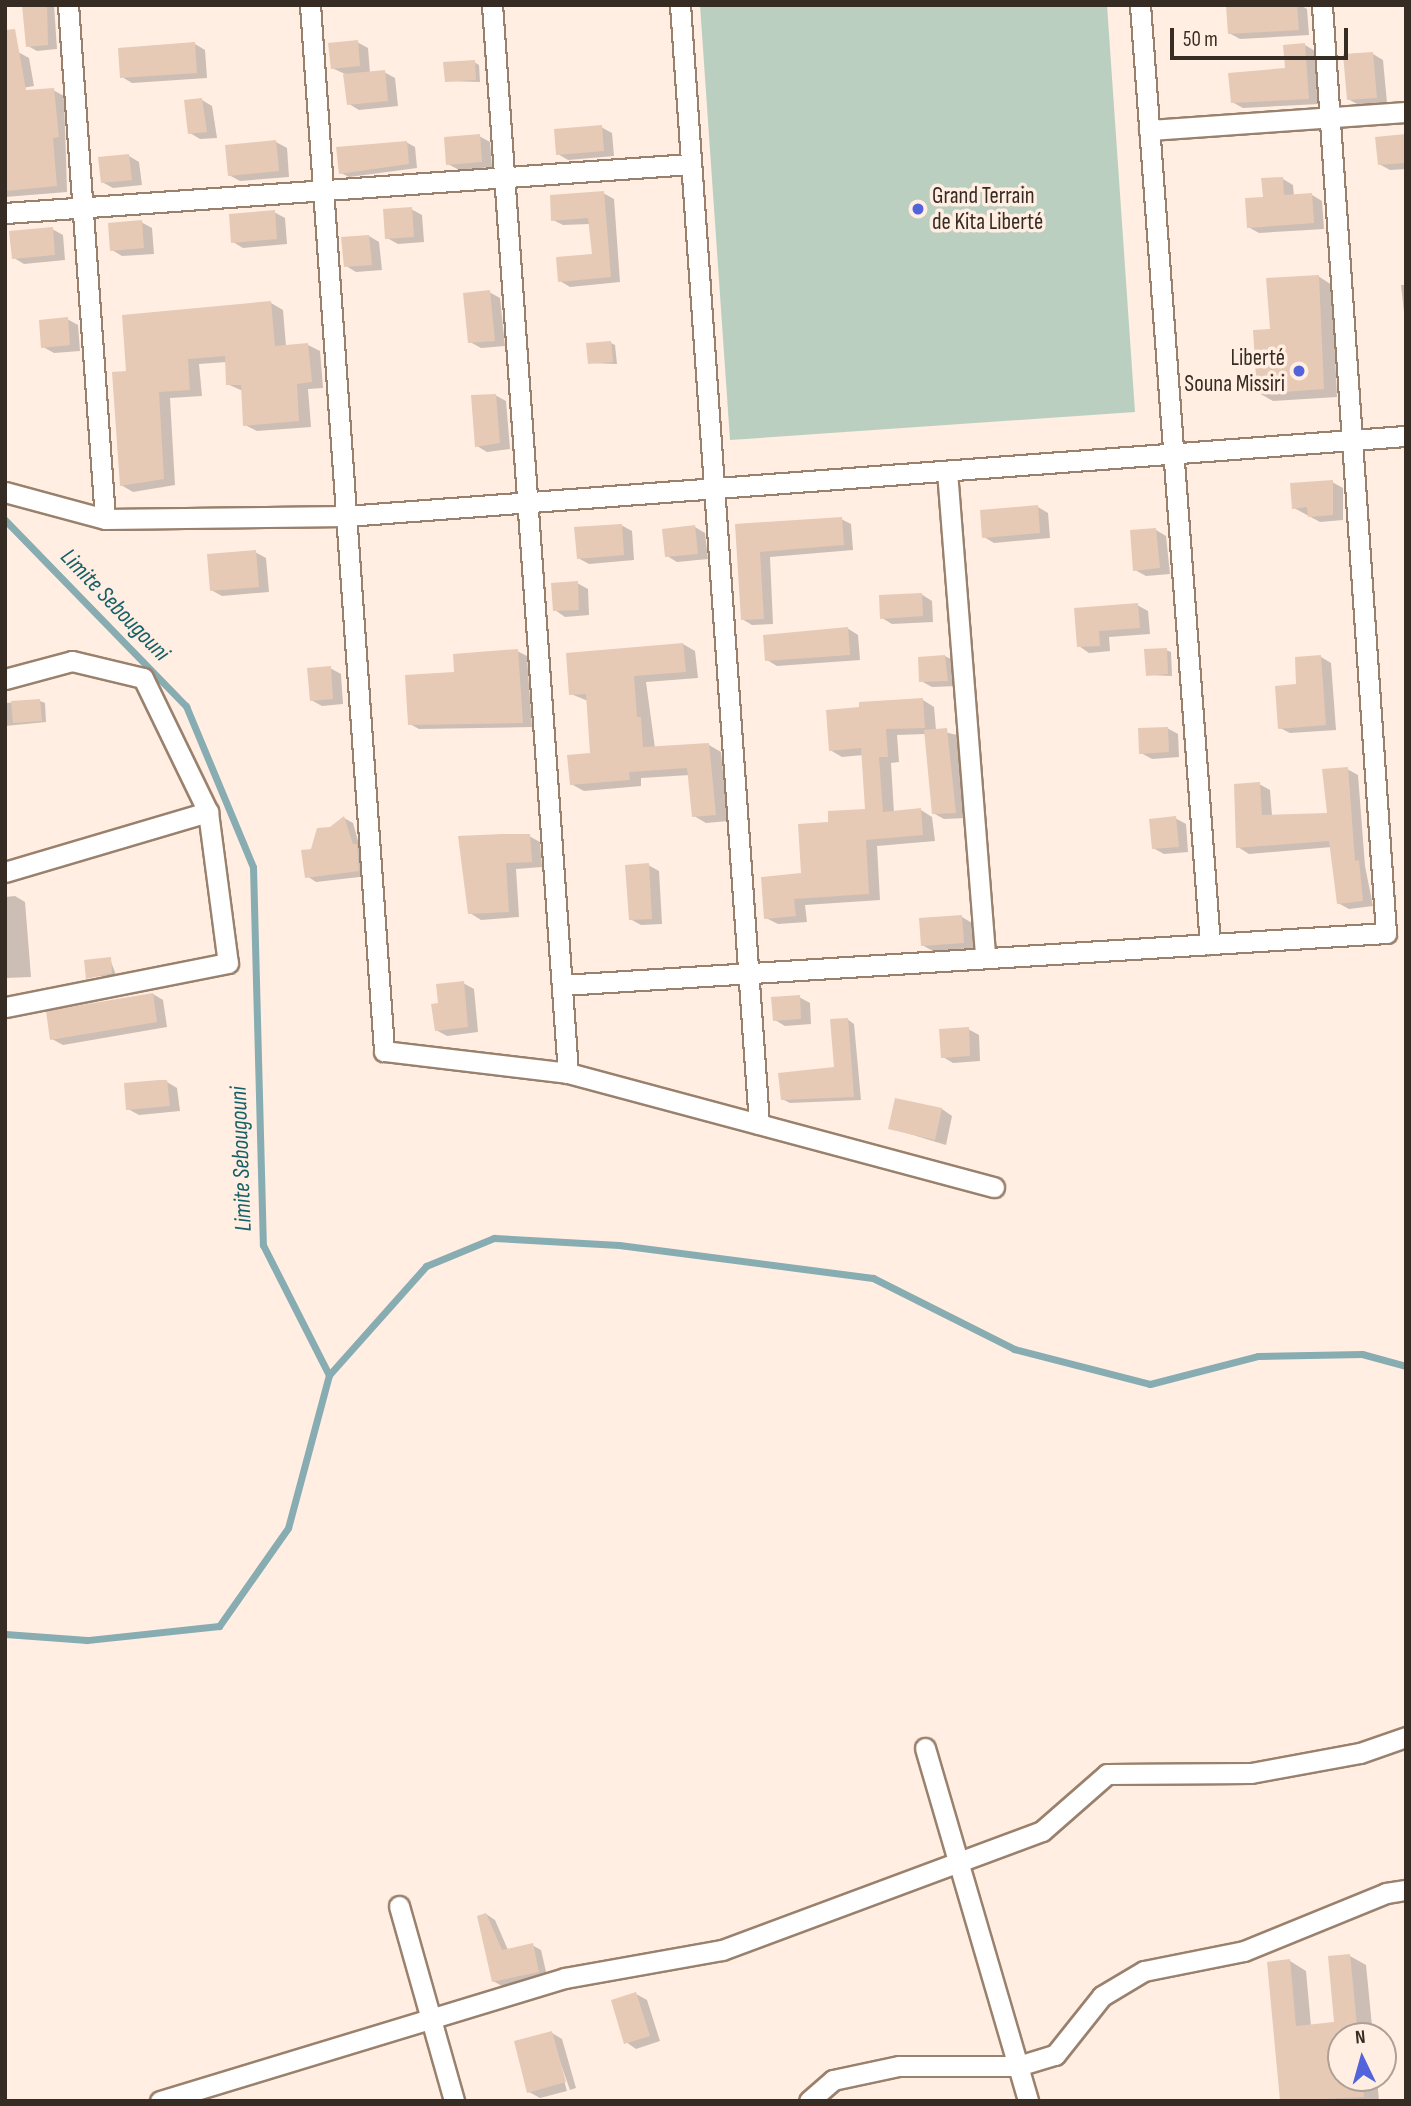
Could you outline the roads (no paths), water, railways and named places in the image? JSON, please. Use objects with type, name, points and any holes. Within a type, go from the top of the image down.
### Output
[{"type":"street","points":[[68,5],[105,519]]},
{"type":"street","points":[[310,5],[384,1051],[568,1073],[994,1187]]},
{"type":"street","points":[[492,5],[568,1073]]},
{"type":"street","points":[[680,5],[760,1124]]},
{"type":"street","points":[[1140,5],[1210,944]]},
{"type":"street","points":[[562,985],[1386,933],[1322,5]]},
{"type":"street","points":[[1149,130],[1406,112]]},
{"type":"street","points":[[5,213],[691,164]]},
{"type":"street","points":[[5,492],[105,519],[346,516],[1406,436]]},
{"type":"street","points":[[947,471],[985,958]]},
{"type":"street","points":[[5,679],[72,661],[143,678],[208,812],[228,963],[5,1007]]},
{"type":"street","points":[[5,872],[208,812]]},
{"type":"street","points":[[160,2101],[430,2016],[565,1978],[722,1950],[957,1860],[1042,1831],[1107,1774],[1251,1773],[1360,1754],[1406,1737]]},
{"type":"street","points":[[925,1748],[1028,2101]]},
{"type":"street","points":[[809,2101],[833,2080],[899,2066],[1018,2066],[1055,2055],[1102,1996],[1144,1971],[1244,1951],[1386,1893],[1406,1890]]},
{"type":"street","points":[[399,1906],[454,2101]]},
{"type":"waterway","name":"Limite Sebougouni","points":[[5,520],[186,706],[253,867],[263,1245],[329,1375],[288,1528],[219,1626],[87,1640],[5,1634]]},
{"type":"waterway","points":[[329,1375],[426,1266],[494,1238],[619,1245],[873,1278],[1014,1349],[1150,1384],[1258,1356],[1362,1354],[1406,1366]]},
{"type":"place","name":"Grand Terrain de Kita Liberté","points":[[918,209]]},
{"type":"place","name":"Liberté Souna Missiri","points":[[1299,371]]}]
